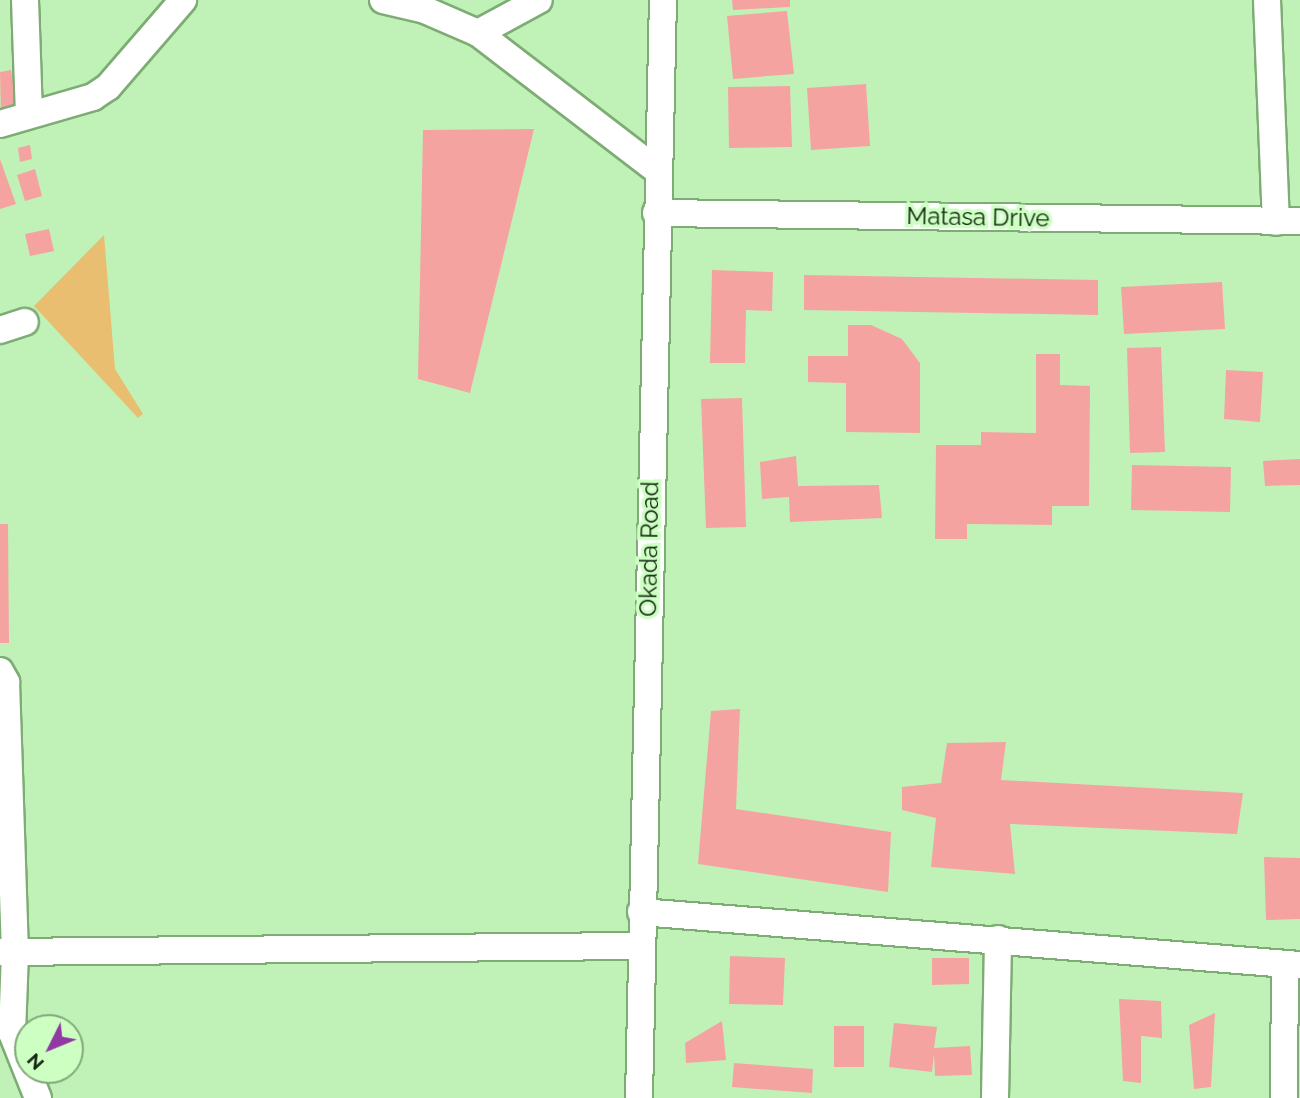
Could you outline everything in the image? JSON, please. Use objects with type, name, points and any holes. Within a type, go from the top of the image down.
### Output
[{"type":"street","points":[[25,0],[29,116]]},
{"type":"street","points":[[0,124],[93,97],[108,87],[183,0]]},
{"type":"street","points":[[383,0],[425,10],[478,33],[659,172]]},
{"type":"street","points":[[478,33],[539,0]]},
{"type":"street","name":"Okada Road","points":[[639,1098],[656,213],[663,0]]},
{"type":"street","points":[[1267,0],[1288,222]]},
{"type":"street","name":"Matasa Drive","points":[[656,213],[1288,222]]},
{"type":"street","points":[[0,671],[6,682],[7,952],[12,1033],[38,1098]]},
{"type":"street","points":[[641,912],[1292,965],[1284,1098]]},
{"type":"street","points":[[995,1098],[998,939]]},
{"type":"street","points":[[7,952],[641,946]]},
{"type":"shaded area","points":[[104,235],[115,369],[143,414],[138,418],[34,306]]},
{"type":"building","points":[[732,0],[790,0],[790,7],[733,10]]},
{"type":"building","points":[[787,11],[794,74],[733,79],[727,16]]},
{"type":"building","points":[[11,70],[19,112],[1,114],[0,72]]},
{"type":"building","points":[[866,84],[870,146],[811,150],[807,88]]},
{"type":"building","points":[[790,86],[792,147],[729,148],[728,87]]},
{"type":"building","points":[[534,129],[470,393],[418,379],[423,130]]},
{"type":"building","points":[[30,145],[32,159],[20,162],[18,148]]},
{"type":"building","points":[[0,159],[16,204],[0,209]]},
{"type":"building","points":[[35,169],[42,196],[25,201],[17,175]]},
{"type":"building","points":[[49,229],[54,251],[30,256],[25,234]]},
{"type":"building","points":[[712,270],[773,272],[772,311],[746,310],[745,363],[710,363]]},
{"type":"building","points":[[804,275],[1098,280],[1098,315],[804,310]]},
{"type":"building","points":[[1222,282],[1225,329],[1124,334],[1121,287]]},
{"type":"building","points":[[848,325],[871,325],[902,339],[920,363],[920,433],[846,432],[846,383],[808,382],[808,356],[848,356]]},
{"type":"building","points":[[1161,347],[1165,452],[1130,453],[1127,348]]},
{"type":"building","points":[[1036,354],[1060,354],[1060,385],[1090,386],[1089,506],[1052,506],[1052,525],[967,524],[967,539],[935,539],[936,445],[981,445],[981,432],[1036,433]]},
{"type":"building","points":[[1226,370],[1263,372],[1260,422],[1224,419]]},
{"type":"building","points":[[742,398],[746,527],[706,528],[701,399]]},
{"type":"building","points":[[796,456],[798,486],[879,485],[882,518],[790,522],[789,497],[762,499],[760,462]]},
{"type":"building","points":[[1300,459],[1300,485],[1265,486],[1263,461]]},
{"type":"building","points":[[1132,465],[1231,467],[1230,512],[1131,510]]},
{"type":"building","points":[[0,524],[8,524],[9,643],[0,643]]},
{"type":"building","points":[[740,709],[736,809],[891,832],[888,892],[698,864],[711,711]]},
{"type":"building","points":[[1006,742],[1001,780],[1243,793],[1237,834],[1010,824],[1015,874],[931,867],[936,818],[902,810],[902,787],[941,783],[947,743]]},
{"type":"building","points":[[1264,857],[1300,858],[1300,919],[1266,920]]},
{"type":"building","points":[[730,956],[785,958],[783,1005],[729,1004]]},
{"type":"building","points":[[932,958],[969,958],[969,984],[932,985]]},
{"type":"building","points":[[1119,999],[1161,1001],[1162,1038],[1141,1036],[1141,1083],[1123,1081]]},
{"type":"building","points":[[1215,1013],[1211,1087],[1194,1089],[1189,1025]]},
{"type":"building","points":[[722,1021],[726,1060],[686,1063],[685,1043]]},
{"type":"building","points":[[894,1023],[937,1027],[934,1048],[970,1046],[972,1075],[935,1076],[934,1054],[932,1072],[889,1067]]},
{"type":"building","points":[[834,1026],[864,1026],[864,1067],[834,1067]]},
{"type":"building","points":[[734,1063],[813,1069],[812,1093],[732,1087]]}]
